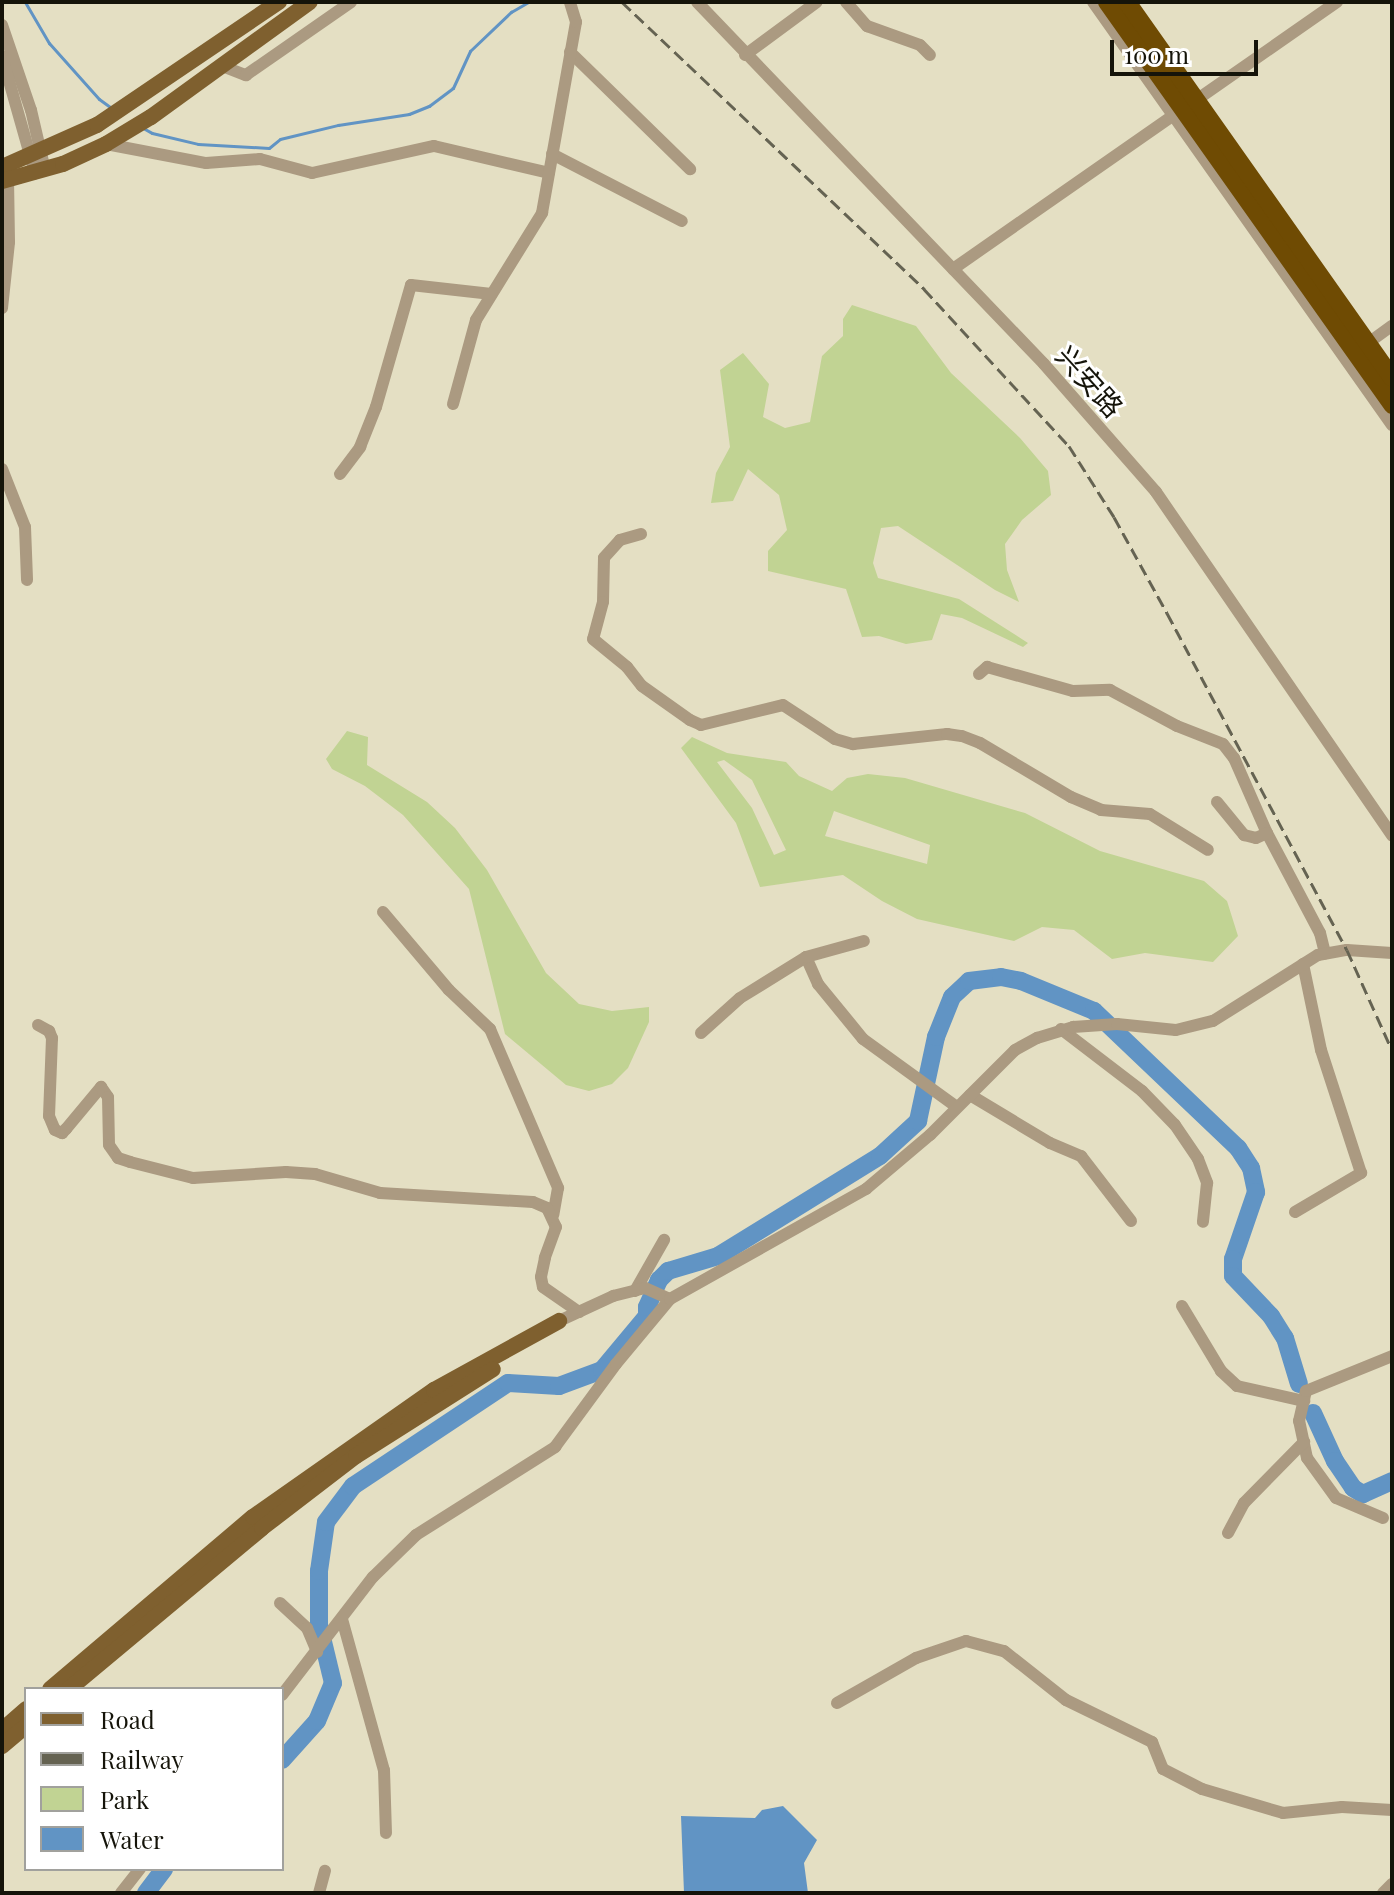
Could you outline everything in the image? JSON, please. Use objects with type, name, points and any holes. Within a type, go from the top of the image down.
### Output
[{"type":"highway","points":[[1107,2],[1361,348],[1392,405]]},
{"type":"highway","points":[[1127,2],[1184,109]]},
{"type":"highway","points":[[1361,348],[1392,378]]},
{"type":"main road","points":[[38,163],[128,106],[279,2]]},
{"type":"main road","points":[[4,176],[113,139],[151,117],[310,2]]},
{"type":"main road","points":[[52,1687],[253,1517],[434,1390],[559,1321]]},
{"type":"main road","points":[[71,1687],[250,1537],[344,1465],[539,1341],[559,1321]]},
{"type":"main road","points":[[2,1730],[24,1711]]},
{"type":"main road","points":[[2,1746],[24,1728]]},
{"type":"street","points":[[222,66],[246,75],[351,2]]},
{"type":"street","points":[[453,404],[476,320],[542,213],[576,22],[570,2]]},
{"type":"street","name":"兴安路","points":[[697,2],[1044,364],[1156,492],[1392,836]]},
{"type":"street","points":[[745,55],[817,2]]},
{"type":"street","points":[[846,2],[867,26],[920,45],[930,55]]},
{"type":"street","points":[[1093,2],[1184,109],[1392,425]]},
{"type":"street","points":[[953,269],[1337,2]]},
{"type":"street","points":[[2,25],[38,163]]},
{"type":"street","points":[[570,52],[690,169]]},
{"type":"street","points":[[2,56],[38,163]]},
{"type":"street","points":[[113,139],[206,163],[260,159],[312,173],[434,146],[549,173]]},
{"type":"street","points":[[552,154],[682,221]]},
{"type":"street","points":[[2,308],[9,242],[4,176]]},
{"type":"street","points":[[340,474],[360,447],[376,407],[411,285],[491,294]]},
{"type":"street","points":[[1361,348],[1392,326]]},
{"type":"street","points":[[2,469],[25,527],[27,580]]},
{"type":"street","points":[[641,534],[620,540],[604,558],[603,602],[593,639],[627,667],[642,686],[690,720],[701,725],[783,705],[835,739],[853,744],[947,734],[962,736],[1071,797],[1101,810],[1150,814],[1208,850]]},
{"type":"street","points":[[979,674],[987,667],[1073,691],[1110,690],[1177,726],[1223,744],[1234,758],[1267,833],[1320,933],[1325,953]]},
{"type":"street","points":[[1217,802],[1244,835],[1256,838],[1267,833]]},
{"type":"street","points":[[383,912],[449,990],[490,1029],[558,1188],[553,1215],[556,1227],[545,1258],[541,1277],[543,1287],[579,1312]]},
{"type":"street","points":[[701,1033],[740,998],[806,957],[864,941]]},
{"type":"street","points":[[284,1693],[373,1577],[416,1535],[555,1447],[664,1296],[866,1189],[1015,1050],[1061,1029],[1112,1025],[1176,1030],[1213,1021],[1325,953],[1347,950],[1392,953]]},
{"type":"street","points":[[806,957],[818,984],[863,1039],[957,1107]]},
{"type":"street","points":[[1295,1212],[1361,1173],[1321,1050],[1303,964]]},
{"type":"street","points":[[38,1025],[49,1031],[52,1038],[50,1123],[62,1133],[101,1087],[108,1097],[109,1145],[118,1158],[193,1178],[286,1172],[315,1174],[380,1193],[533,1202],[553,1215]]},
{"type":"street","points":[[1061,1029],[1142,1091],[1175,1125],[1198,1159],[1207,1183],[1203,1222]]},
{"type":"street","points":[[970,1095],[1050,1143],[1081,1156],[1131,1221]]},
{"type":"street","points":[[640,1290],[664,1240]]},
{"type":"street","points":[[559,1321],[613,1296],[640,1290],[664,1296]]},
{"type":"street","points":[[1182,1306],[1221,1371],[1237,1386],[1304,1401]]},
{"type":"street","points":[[1383,1518],[1336,1498],[1307,1458],[1299,1421],[1306,1391],[1392,1356]]},
{"type":"street","points":[[1228,1533],[1244,1503],[1304,1442]]},
{"type":"street","points":[[280,1603],[307,1628],[318,1651]]},
{"type":"street","points":[[342,1619],[384,1770],[386,1833]]},
{"type":"street","points":[[837,1703],[916,1658],[966,1641],[1004,1651],[1066,1700],[1152,1742],[1163,1769],[1202,1789],[1283,1813],[1342,1807],[1392,1810]]},
{"type":"street","points":[[121,1893],[138,1871]]},
{"type":"street","points":[[319,1893],[325,1871]]},
{"type":"street","points":[[1383,1893],[1392,1884]]},
{"type":"green space","points":[[852,305],[916,326],[951,373],[1020,438],[1048,471],[1051,495],[1022,520],[1005,544],[1007,570],[1019,602],[995,590],[898,526],[881,528],[873,563],[878,578],[959,599],[1028,643],[1023,647],[962,618],[941,614],[932,640],[906,644],[879,636],[862,637],[846,589],[768,571],[768,551],[787,530],[779,495],[748,469],[733,501],[711,503],[716,473],[730,447],[720,370],[743,353],[769,384],[763,417],[785,428],[810,422],[822,356],[843,336],[843,319]]},
{"type":"green space","points":[[347,731],[368,737],[367,765],[427,802],[455,828],[487,870],[546,973],[579,1004],[612,1011],[649,1007],[649,1022],[628,1068],[612,1084],[589,1091],[566,1085],[505,1034],[469,889],[403,815],[365,786],[332,769],[326,759]]},
{"type":"green space","points":[[692,737],[727,753],[786,762],[799,776],[832,791],[847,778],[868,774],[905,778],[1025,813],[1100,851],[1204,881],[1227,901],[1238,936],[1213,962],[1145,953],[1112,959],[1074,930],[1042,927],[1014,941],[917,919],[882,901],[843,875],[760,887],[736,823],[681,748]],"holes":[[[724,760],[752,780],[786,850],[774,855],[752,808],[717,762]],[[834,811],[930,845],[927,864],[825,836]]]},
{"type":"water","points":[[783,1806],[817,1840],[804,1863],[808,1893],[684,1893],[681,1816],[755,1818],[762,1810]]},
{"type":"waterway","points":[[25,2],[49,43],[99,99],[113,109]]},
{"type":"waterway","points":[[143,128],[198,144],[269,148],[280,139],[338,125],[409,114],[429,106],[453,88],[470,51],[511,12],[528,2]]},
{"type":"waterway","points":[[284,1758],[317,1721],[333,1683],[319,1625],[319,1571],[326,1522],[353,1486],[508,1383],[559,1386],[602,1370],[647,1316],[647,1307],[659,1280],[668,1271],[718,1256],[880,1156],[918,1121],[936,1037],[952,997],[969,981],[1001,977],[1021,981],[1094,1011],[1238,1148],[1251,1168],[1256,1192],[1233,1259],[1233,1276],[1271,1316],[1285,1338],[1299,1384]]},
{"type":"waterway","points":[[1313,1413],[1335,1461],[1353,1488],[1363,1494],[1392,1481]]},
{"type":"waterway","points":[[146,1893],[162,1871]]},
{"type":"railway","points":[[622,2],[924,289],[1069,446],[1114,517],[1167,613],[1347,950],[1392,1050]]}]
